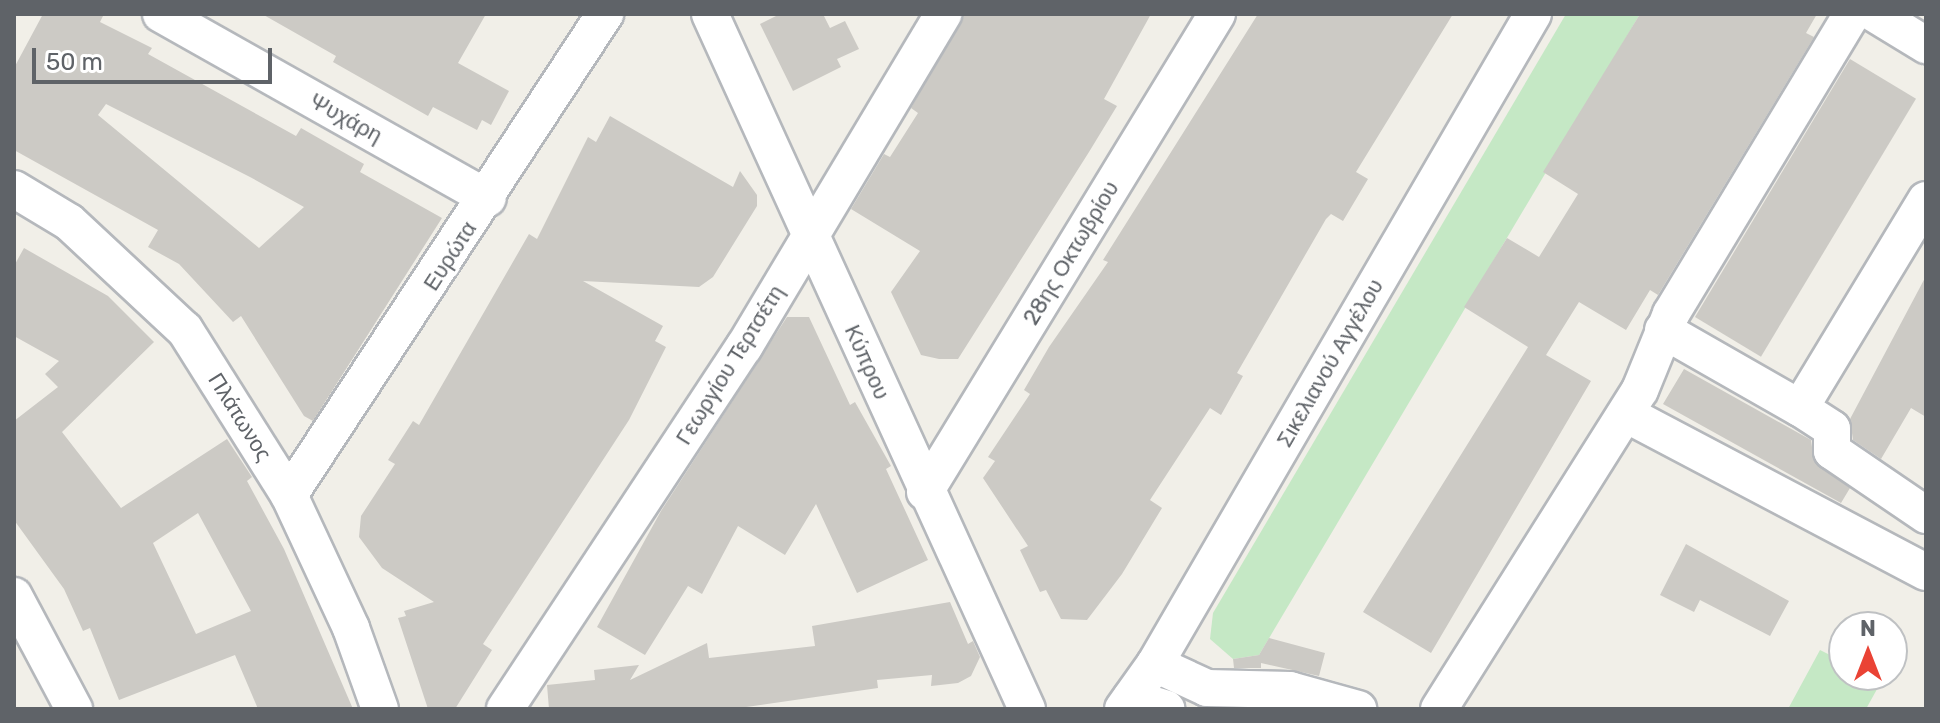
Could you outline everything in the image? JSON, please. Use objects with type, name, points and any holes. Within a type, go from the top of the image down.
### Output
[{"type":"street","name":"Ψυχάρη","points":[[161,14],[488,198]]},
{"type":"street","name":"Ευρώτα","points":[[289,495],[488,198],[605,14]]},
{"type":"street","name":"Κύπρου","points":[[710,14],[925,492],[1027,709]]},
{"type":"street","name":"Γεωργίου Τερτσέτη","points":[[505,709],[744,347],[943,14]]},
{"type":"street","name":"28ης Οκτωβρίου","points":[[925,492],[1217,14]]},
{"type":"street","name":"Σικελιανού Αγγέλου","points":[[1127,704],[1155,664],[1533,14]]},
{"type":"street","points":[[1439,709],[1626,414],[1663,330],[1852,14]]},
{"type":"street","points":[[1875,14],[1926,45]]},
{"type":"street","name":"Πλάτωνος","points":[[14,189],[69,222],[185,330],[289,495],[351,628],[380,709]]},
{"type":"street","points":[[1800,408],[1926,200]]},
{"type":"street","points":[[1663,330],[1832,429],[1832,451],[1926,515]]},
{"type":"street","points":[[1626,414],[1920,556]]},
{"type":"street","points":[[14,596],[74,709]]},
{"type":"street","points":[[1155,664],[1207,688],[1290,690],[1358,709]]},
{"type":"street","points":[[1127,704],[1166,709]]},
{"type":"green space","points":[[1566,14],[1640,14],[1259,655],[1233,659],[1210,639],[1213,613]]},
{"type":"green space","points":[[1820,650],[1828,654],[1828,691],[1876,691],[1866,709],[1788,709]]},
{"type":"building","points":[[43,14],[104,14],[100,22],[152,48],[148,54],[296,136],[301,128],[364,164],[360,172],[442,218],[313,421],[304,416],[241,316],[233,322],[179,264],[148,247],[158,230],[14,150],[14,68]],"holes":[[[106,104],[304,207],[259,248],[98,115]]]},
{"type":"building","points":[[262,14],[486,14],[458,63],[509,91],[491,125],[482,120],[477,130],[433,107],[428,116],[333,62],[336,56]]},
{"type":"building","points":[[780,14],[823,14],[830,28],[845,21],[859,49],[837,59],[841,67],[793,91],[760,24]]},
{"type":"building","points":[[964,14],[1151,14],[1104,99],[1117,106],[1089,152],[958,359],[939,359],[921,355],[891,292],[920,251],[851,209],[884,154],[890,157],[918,113],[911,108]]},
{"type":"building","points":[[1258,14],[1453,14],[1356,172],[1368,179],[1343,221],[1331,214],[1326,219],[1237,373],[1243,376],[1221,415],[1210,408],[1150,500],[1162,508],[1122,574],[1087,620],[1061,619],[1046,590],[1040,592],[1020,550],[1028,546],[983,478],[995,461],[988,457],[1030,394],[1024,390],[1049,347],[1108,262],[1103,260]]},
{"type":"building","points":[[1640,14],[1817,14],[1806,33],[1814,37],[1658,295],[1650,290],[1626,330],[1579,302],[1546,355],[1591,381],[1431,653],[1363,612],[1528,347],[1464,307],[1507,238],[1539,257],[1578,194],[1543,172]]},
{"type":"building","points":[[1850,59],[1916,99],[1761,357],[1695,317]]},
{"type":"building","points":[[610,116],[733,187],[740,171],[757,195],[757,206],[713,277],[699,287],[583,281],[663,326],[655,341],[666,347],[629,420],[483,644],[492,650],[455,709],[428,709],[398,618],[406,616],[404,611],[434,602],[382,568],[359,537],[361,516],[395,464],[388,460],[413,421],[419,425],[529,234],[537,239],[588,137],[596,142]]},
{"type":"building","points":[[24,248],[108,296],[154,342],[62,432],[121,508],[227,439],[252,477],[247,481],[284,549],[353,709],[258,709],[235,655],[119,700],[90,628],[83,631],[64,589],[14,520],[14,421],[58,387],[45,374],[59,361],[14,336],[14,266]],"holes":[[[198,513],[251,611],[196,634],[153,543]]]},
{"type":"building","points":[[1926,276],[1926,417],[1911,408],[1881,459],[1853,440],[1850,419]]},
{"type":"building","points":[[787,317],[809,317],[850,405],[855,402],[891,466],[886,469],[928,560],[857,593],[816,504],[785,555],[738,526],[702,594],[688,586],[645,655],[597,627],[661,511]]},
{"type":"building","points":[[1684,369],[1811,440],[1814,461],[1850,488],[1841,503],[1663,404]]},
{"type":"building","points":[[1686,544],[1789,601],[1770,636],[1700,600],[1694,612],[1660,595]]},
{"type":"building","points":[[950,602],[968,644],[973,641],[980,657],[971,676],[958,683],[931,686],[932,675],[877,680],[878,688],[732,709],[549,709],[547,685],[595,680],[594,670],[639,665],[630,680],[707,643],[709,658],[815,646],[812,626]]},
{"type":"building","points":[[1269,638],[1325,653],[1319,676],[1261,663],[1261,668],[1234,668],[1233,659],[1259,655]]}]
